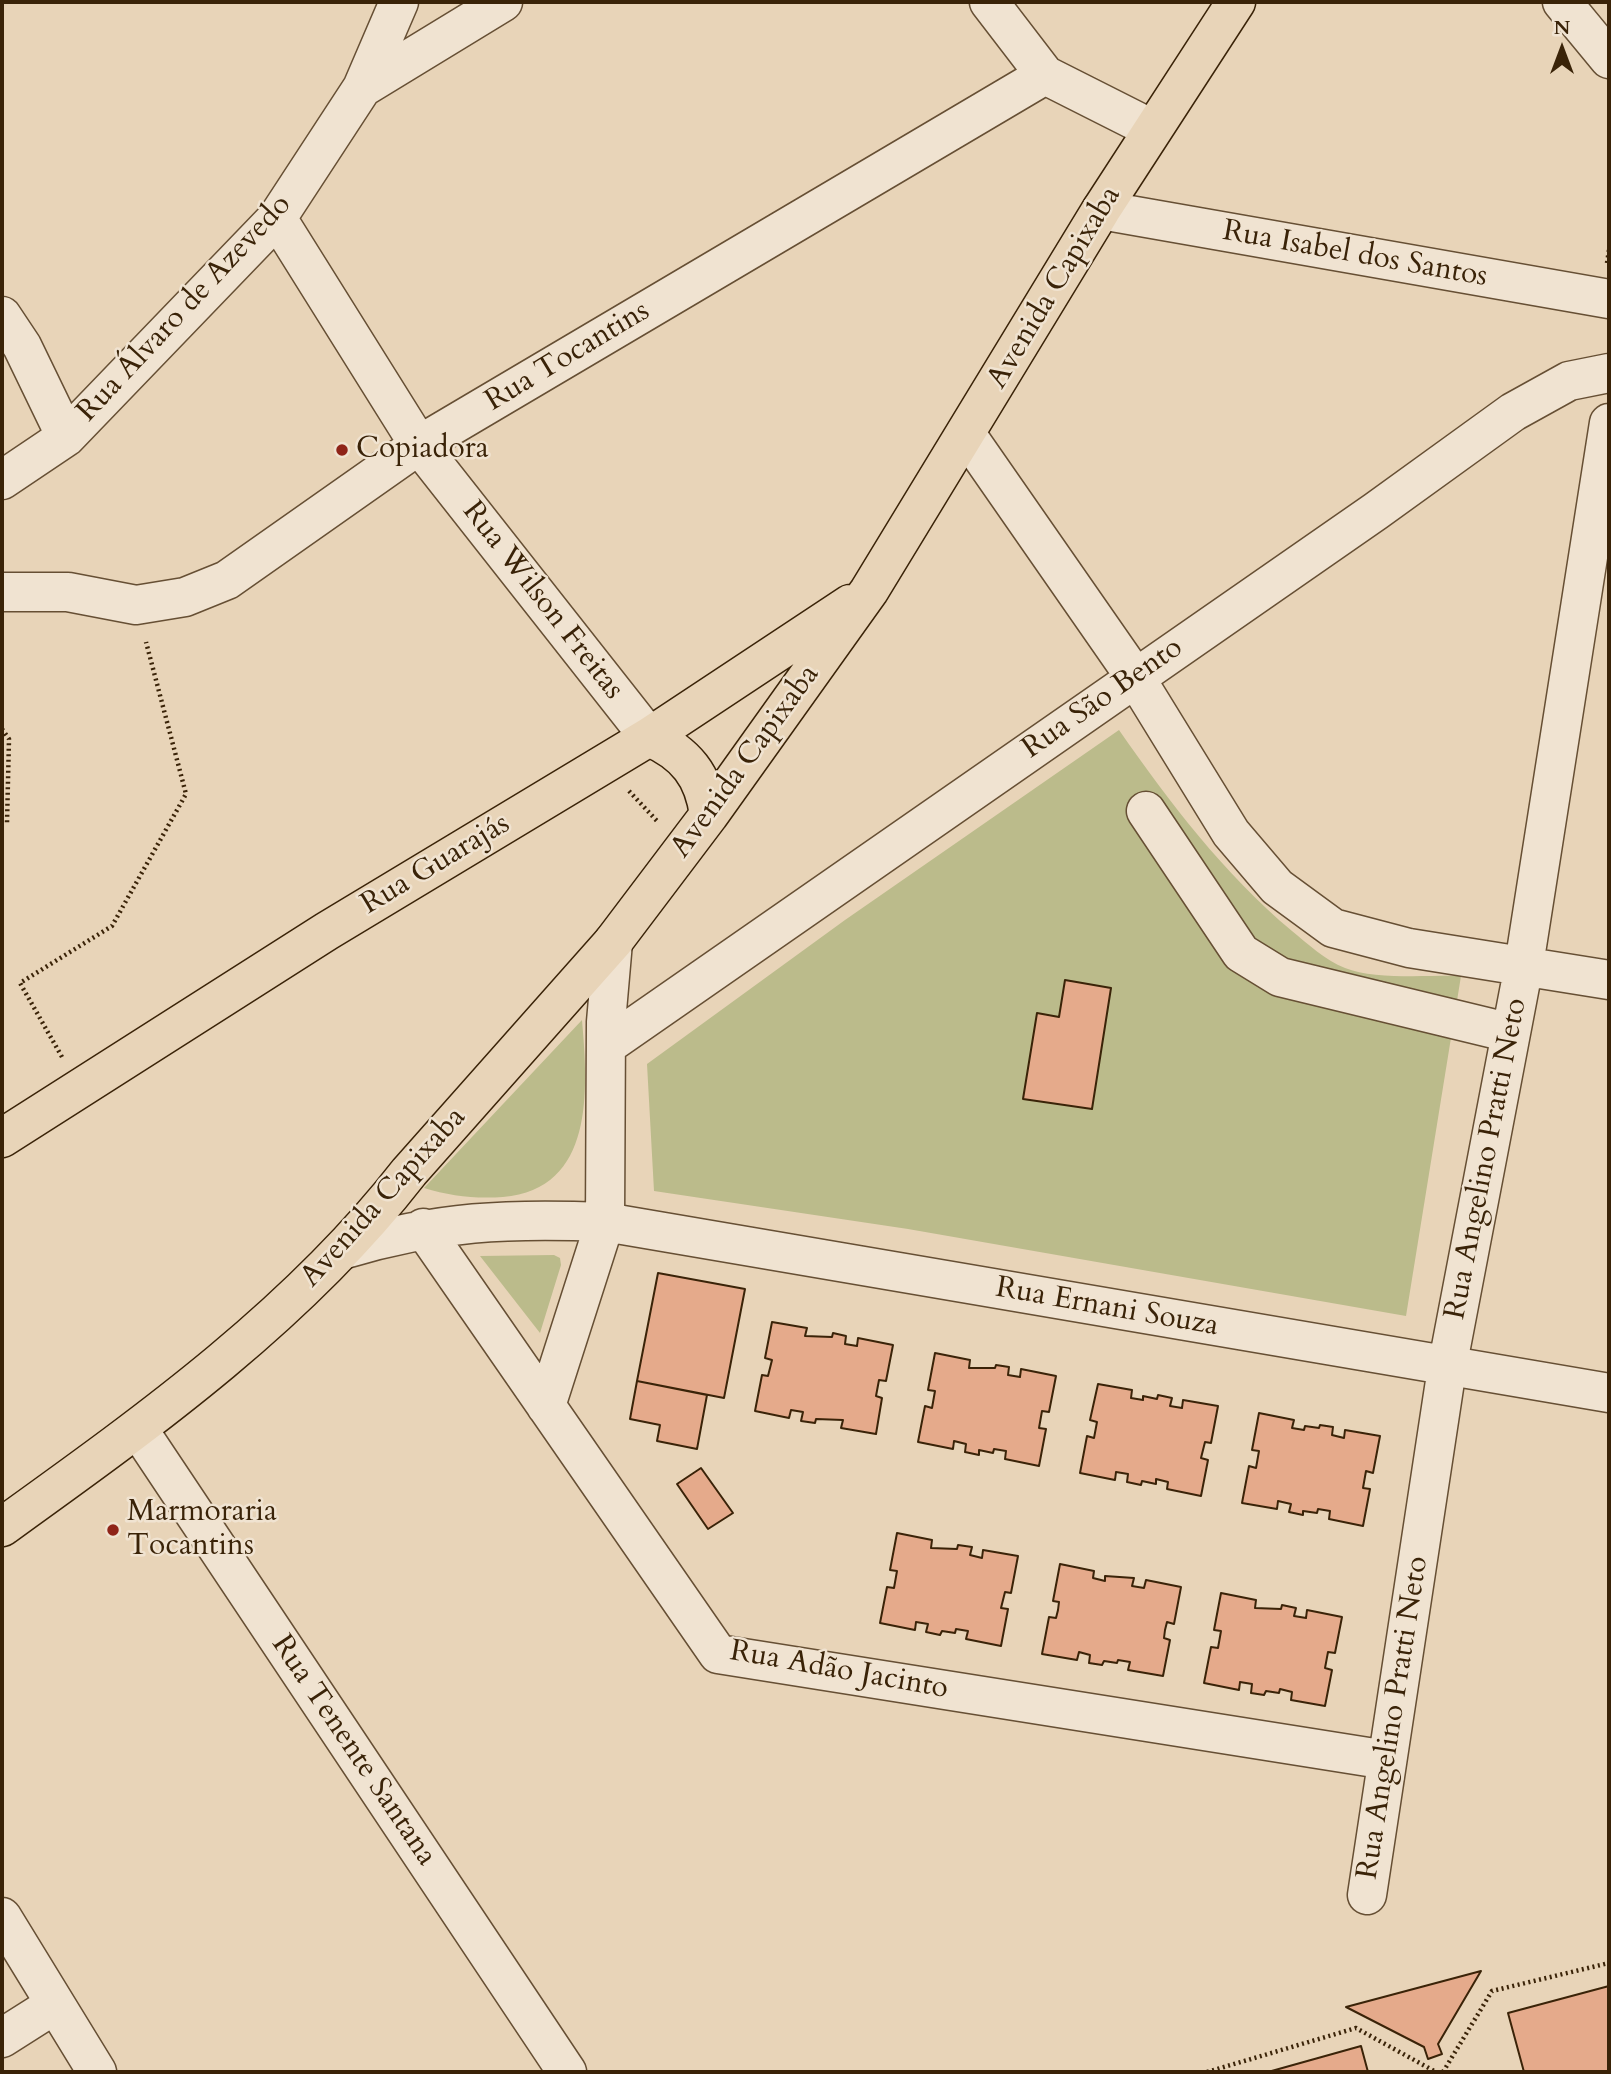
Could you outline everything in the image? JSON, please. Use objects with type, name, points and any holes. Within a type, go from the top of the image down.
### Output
[{"type":"main road","name":"Avenida Capixaba","points":[[2,1527],[138,1429],[304,1289],[345,1249],[613,942],[709,815],[869,591],[1101,210],[1236,2]]},
{"type":"main road","name":"Rua Guarajás","points":[[2,1138],[327,931],[649,737],[869,591]]},
{"type":"main road","points":[[649,737],[669,745],[698,775],[706,794],[709,815]]},
{"type":"street","name":"Rua Álvaro de Azevedo","points":[[2,480],[66,437],[276,218],[362,88],[399,2]]},
{"type":"street","points":[[362,88],[503,2]]},
{"type":"street","points":[[989,2],[1045,75],[1152,129]]},
{"type":"street","points":[[1562,2],[1609,59]]},
{"type":"street","name":"Rua Tocantins","points":[[2,592],[68,592],[136,605],[185,597],[227,580],[419,445],[1045,75]]},
{"type":"street","name":"Rua Isabel dos Santos","points":[[1101,210],[1609,299]]},
{"type":"street","name":"Rua Wilson Freitas","points":[[276,218],[419,445],[649,737]]},
{"type":"street","points":[[2,316],[22,346],[66,437]]},
{"type":"street","name":"Rua São Bento","points":[[606,1046],[1376,511],[1513,412],[1569,381],[1609,373]]},
{"type":"street","name":"Rua Angelino Pratti Neto","points":[[1367,1895],[1447,1368],[1524,965],[1609,423]]},
{"type":"street","points":[[966,434],[1135,677],[1231,833],[1277,887],[1333,928],[1409,948],[1609,980]]},
{"type":"street","points":[[1146,811],[1241,953],[1279,977],[1511,1032]]},
{"type":"street","points":[[546,1406],[605,1222],[606,1046],[613,942]]},
{"type":"street","points":[[538,1219],[554,1210],[583,1184],[593,1169],[605,1136]]},
{"type":"street","name":"Rua Ernani Souza","points":[[345,1249],[423,1228],[500,1219],[605,1222],[1447,1368],[1609,1393]]},
{"type":"street","name":"Rua Adão Jacinto","points":[[423,1228],[718,1654],[1387,1760]]},
{"type":"street","name":"Rua Tenente Santana","points":[[138,1429],[567,2072]]},
{"type":"street","points":[[2,1917],[97,2072]]},
{"type":"street","points":[[2,2038],[54,2005]]},
{"type":"path","points":[[79,1088],[20,983],[111,926],[186,794],[136,605]]},
{"type":"path","points":[[2,729],[9,739],[7,823]]},
{"type":"path","points":[[1443,2072],[1492,1991],[1609,1963]]},
{"type":"path","points":[[1207,2072],[1356,2028],[1436,2072]]},
{"type":"green space","points":[[1119,730],[1178,811],[1221,862],[1267,909],[1324,956],[1357,972],[1402,976],[1461,976],[1406,1316],[908,1229],[654,1191],[647,1064],[845,920]]},
{"type":"green space","points":[[582,1020],[584,1105],[579,1132],[570,1156],[555,1176],[533,1190],[503,1197],[463,1196],[424,1188]]},
{"type":"green space","points":[[554,1255],[560,1258],[561,1265],[540,1333],[480,1256]]},
{"type":"building","points":[[1065,980],[1111,988],[1092,1109],[1023,1099],[1037,1013],[1059,1017]]},
{"type":"building","points":[[658,1273],[745,1289],[724,1398],[637,1381]]},
{"type":"building","points":[[772,1322],[807,1328],[805,1336],[832,1337],[833,1333],[846,1336],[845,1344],[857,1346],[858,1338],[893,1345],[886,1381],[879,1380],[876,1396],[882,1398],[876,1434],[841,1428],[843,1420],[816,1419],[815,1423],[801,1421],[803,1412],[791,1410],[789,1418],[755,1411],[762,1375],[768,1376],[772,1360],[765,1358]]},
{"type":"building","points":[[935,1353],[970,1360],[969,1368],[995,1368],[996,1365],[1009,1367],[1008,1375],[1020,1377],[1021,1369],[1056,1376],[1049,1412],[1042,1411],[1039,1428],[1046,1429],[1039,1466],[1005,1459],[1006,1451],[994,1449],[993,1453],[979,1450],[979,1455],[965,1452],[966,1444],[954,1441],[953,1449],[918,1442],[925,1406],[932,1408],[935,1391],[928,1390]]},
{"type":"building","points":[[637,1381],[707,1395],[697,1449],[657,1441],[660,1425],[630,1419]]},
{"type":"building","points":[[1098,1384],[1132,1390],[1131,1398],[1143,1400],[1143,1396],[1157,1399],[1158,1395],[1172,1398],[1170,1406],[1182,1408],[1183,1400],[1218,1406],[1211,1443],[1205,1442],[1201,1458],[1208,1460],[1201,1496],[1167,1489],[1168,1482],[1156,1479],[1156,1484],[1142,1481],[1141,1485],[1127,1482],[1128,1474],[1116,1472],[1115,1480],[1080,1473],[1087,1436],[1094,1438],[1097,1422],[1090,1420]]},
{"type":"building","points":[[1259,1413],[1294,1420],[1292,1428],[1304,1430],[1305,1426],[1319,1428],[1320,1425],[1333,1427],[1332,1435],[1344,1438],[1345,1430],[1380,1436],[1373,1473],[1366,1471],[1363,1488],[1370,1489],[1363,1526],[1329,1519],[1330,1511],[1303,1511],[1303,1515],[1289,1512],[1291,1504],[1278,1501],[1277,1509],[1242,1503],[1249,1466],[1256,1468],[1259,1451],[1252,1450]]},
{"type":"building","points":[[701,1468],[733,1513],[708,1529],[677,1484]]},
{"type":"building","points":[[897,1533],[932,1540],[931,1548],[957,1549],[958,1545],[972,1547],[970,1555],[982,1558],[983,1550],[1018,1556],[1011,1593],[1005,1592],[1001,1608],[1008,1609],[1001,1646],[966,1639],[968,1631],[942,1631],[940,1635],[926,1632],[928,1624],[916,1622],[915,1630],[880,1623],[887,1587],[894,1588],[897,1571],[890,1570]]},
{"type":"building","points":[[1060,1564],[1094,1571],[1093,1578],[1105,1581],[1105,1576],[1134,1578],[1132,1586],[1144,1588],[1146,1580],[1181,1587],[1174,1624],[1167,1622],[1165,1630],[1164,1638],[1170,1640],[1163,1676],[1128,1670],[1130,1662],[1104,1661],[1102,1665],[1089,1663],[1090,1655],[1079,1652],[1077,1660],[1042,1654],[1049,1617],[1056,1618],[1058,1610],[1059,1602],[1053,1601]]},
{"type":"building","points":[[1221,1593],[1256,1600],[1255,1608],[1281,1609],[1282,1605],[1296,1608],[1294,1616],[1306,1618],[1307,1610],[1342,1617],[1335,1653],[1328,1652],[1325,1668],[1332,1670],[1325,1706],[1291,1700],[1292,1692],[1280,1689],[1279,1693],[1266,1691],[1264,1695],[1251,1693],[1252,1684],[1240,1682],[1239,1690],[1204,1683],[1211,1647],[1218,1648],[1221,1631],[1214,1630]]},
{"type":"building","points":[[1481,1971],[1438,2044],[1442,2054],[1428,2059],[1424,2047],[1346,2007]]},
{"type":"building","points":[[1609,1986],[1609,2072],[1524,2072],[1508,2013]]},
{"type":"building","points":[[1361,2046],[1368,2072],[1268,2072]]},
{"type":"place","name":"Copiadora","points":[[342,450]]},
{"type":"place","name":"Marmoraria Tocantins","points":[[113,1530]]}]
